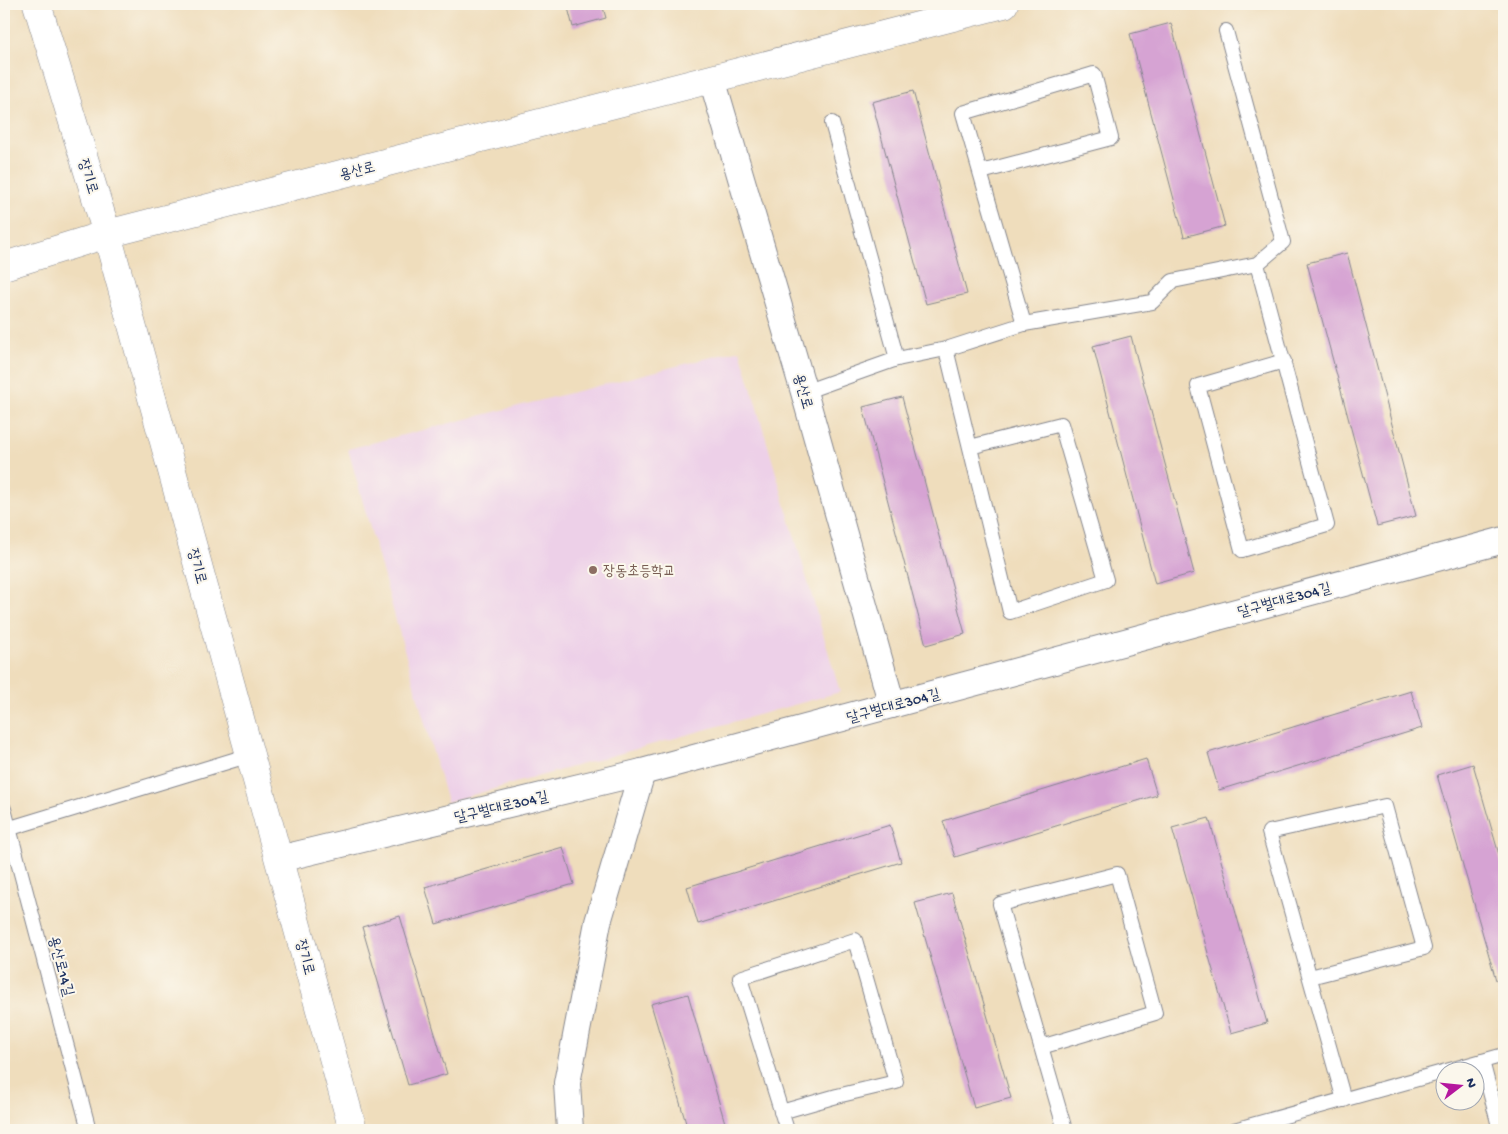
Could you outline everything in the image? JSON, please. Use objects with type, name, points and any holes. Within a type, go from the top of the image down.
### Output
[{"type":"main road","name":"장기로","points":[[37,4],[107,234],[353,1130]]},
{"type":"main road","name":"용산로","points":[[4,266],[107,234],[1004,4]]},
{"type":"street","name":"용산로","points":[[712,79],[804,392],[892,705]]},
{"type":"street","name":"달구벌대로304길","points":[[279,859],[642,772],[1504,540]]},
{"type":"street","points":[[570,1130],[567,1083],[598,922],[642,772]]},
{"type":"lane","points":[[804,392],[897,359],[946,349],[1024,324],[1152,302],[1174,281],[1257,264],[1283,242],[1226,31]]},
{"type":"lane","points":[[980,172],[1111,138],[1094,74],[964,113],[980,172],[1024,324]]},
{"type":"lane","points":[[832,122],[897,359]]},
{"type":"lane","points":[[1257,264],[1284,361],[1327,525],[1242,550],[1198,386],[1284,361]]},
{"type":"lane","points":[[946,349],[1010,612],[1106,580],[1061,424],[970,447]]},
{"type":"lane","points":[[6,829],[250,755]]},
{"type":"lane","points":[[1310,977],[1424,948],[1385,806],[1269,832],[1344,1100]]},
{"type":"lane","name":"용산로14길","points":[[4,809],[6,829],[89,1130]]},
{"type":"lane","points":[[1041,1047],[1155,1013],[1117,874],[1000,904],[1041,1047],[1065,1130]]},
{"type":"lane","points":[[781,1112],[896,1082],[855,940],[740,978],[781,1112],[787,1130]]},
{"type":"lane","points":[[1234,1130],[1504,1055]]},
{"type":"lane","points":[[1482,1061],[1500,1130]]},
{"type":"shaded area","name":"장동초등학교","points":[[740,350],[840,692],[447,802],[348,449]]},
{"type":"building","points":[[567,4],[602,4],[606,18],[573,27]]},
{"type":"building","points":[[1171,23],[1225,226],[1184,237],[1130,34]]},
{"type":"building","points":[[913,91],[967,294],[926,304],[872,102]]},
{"type":"building","points":[[1347,253],[1416,516],[1377,526],[1307,263]]},
{"type":"building","points":[[1131,336],[1194,573],[1155,584],[1093,346]]},
{"type":"building","points":[[902,397],[965,634],[926,645],[863,407]]},
{"type":"building","points":[[1411,691],[1422,728],[1219,790],[1208,753]]},
{"type":"building","points":[[1146,759],[1157,795],[955,857],[943,821]]},
{"type":"building","points":[[1473,764],[1504,872],[1504,977],[1496,980],[1437,775]]},
{"type":"building","points":[[1209,818],[1267,1023],[1231,1033],[1172,828]]},
{"type":"building","points":[[890,825],[901,862],[698,924],[687,887]]},
{"type":"building","points":[[563,847],[574,884],[436,924],[425,887]]},
{"type":"building","points":[[952,893],[1011,1098],[974,1108],[915,903]]},
{"type":"building","points":[[400,916],[447,1074],[408,1085],[362,927]]},
{"type":"building","points":[[688,994],[727,1130],[688,1130],[651,1004]]},
{"type":"place","name":"장동초등학교","points":[[593,570]]}]
